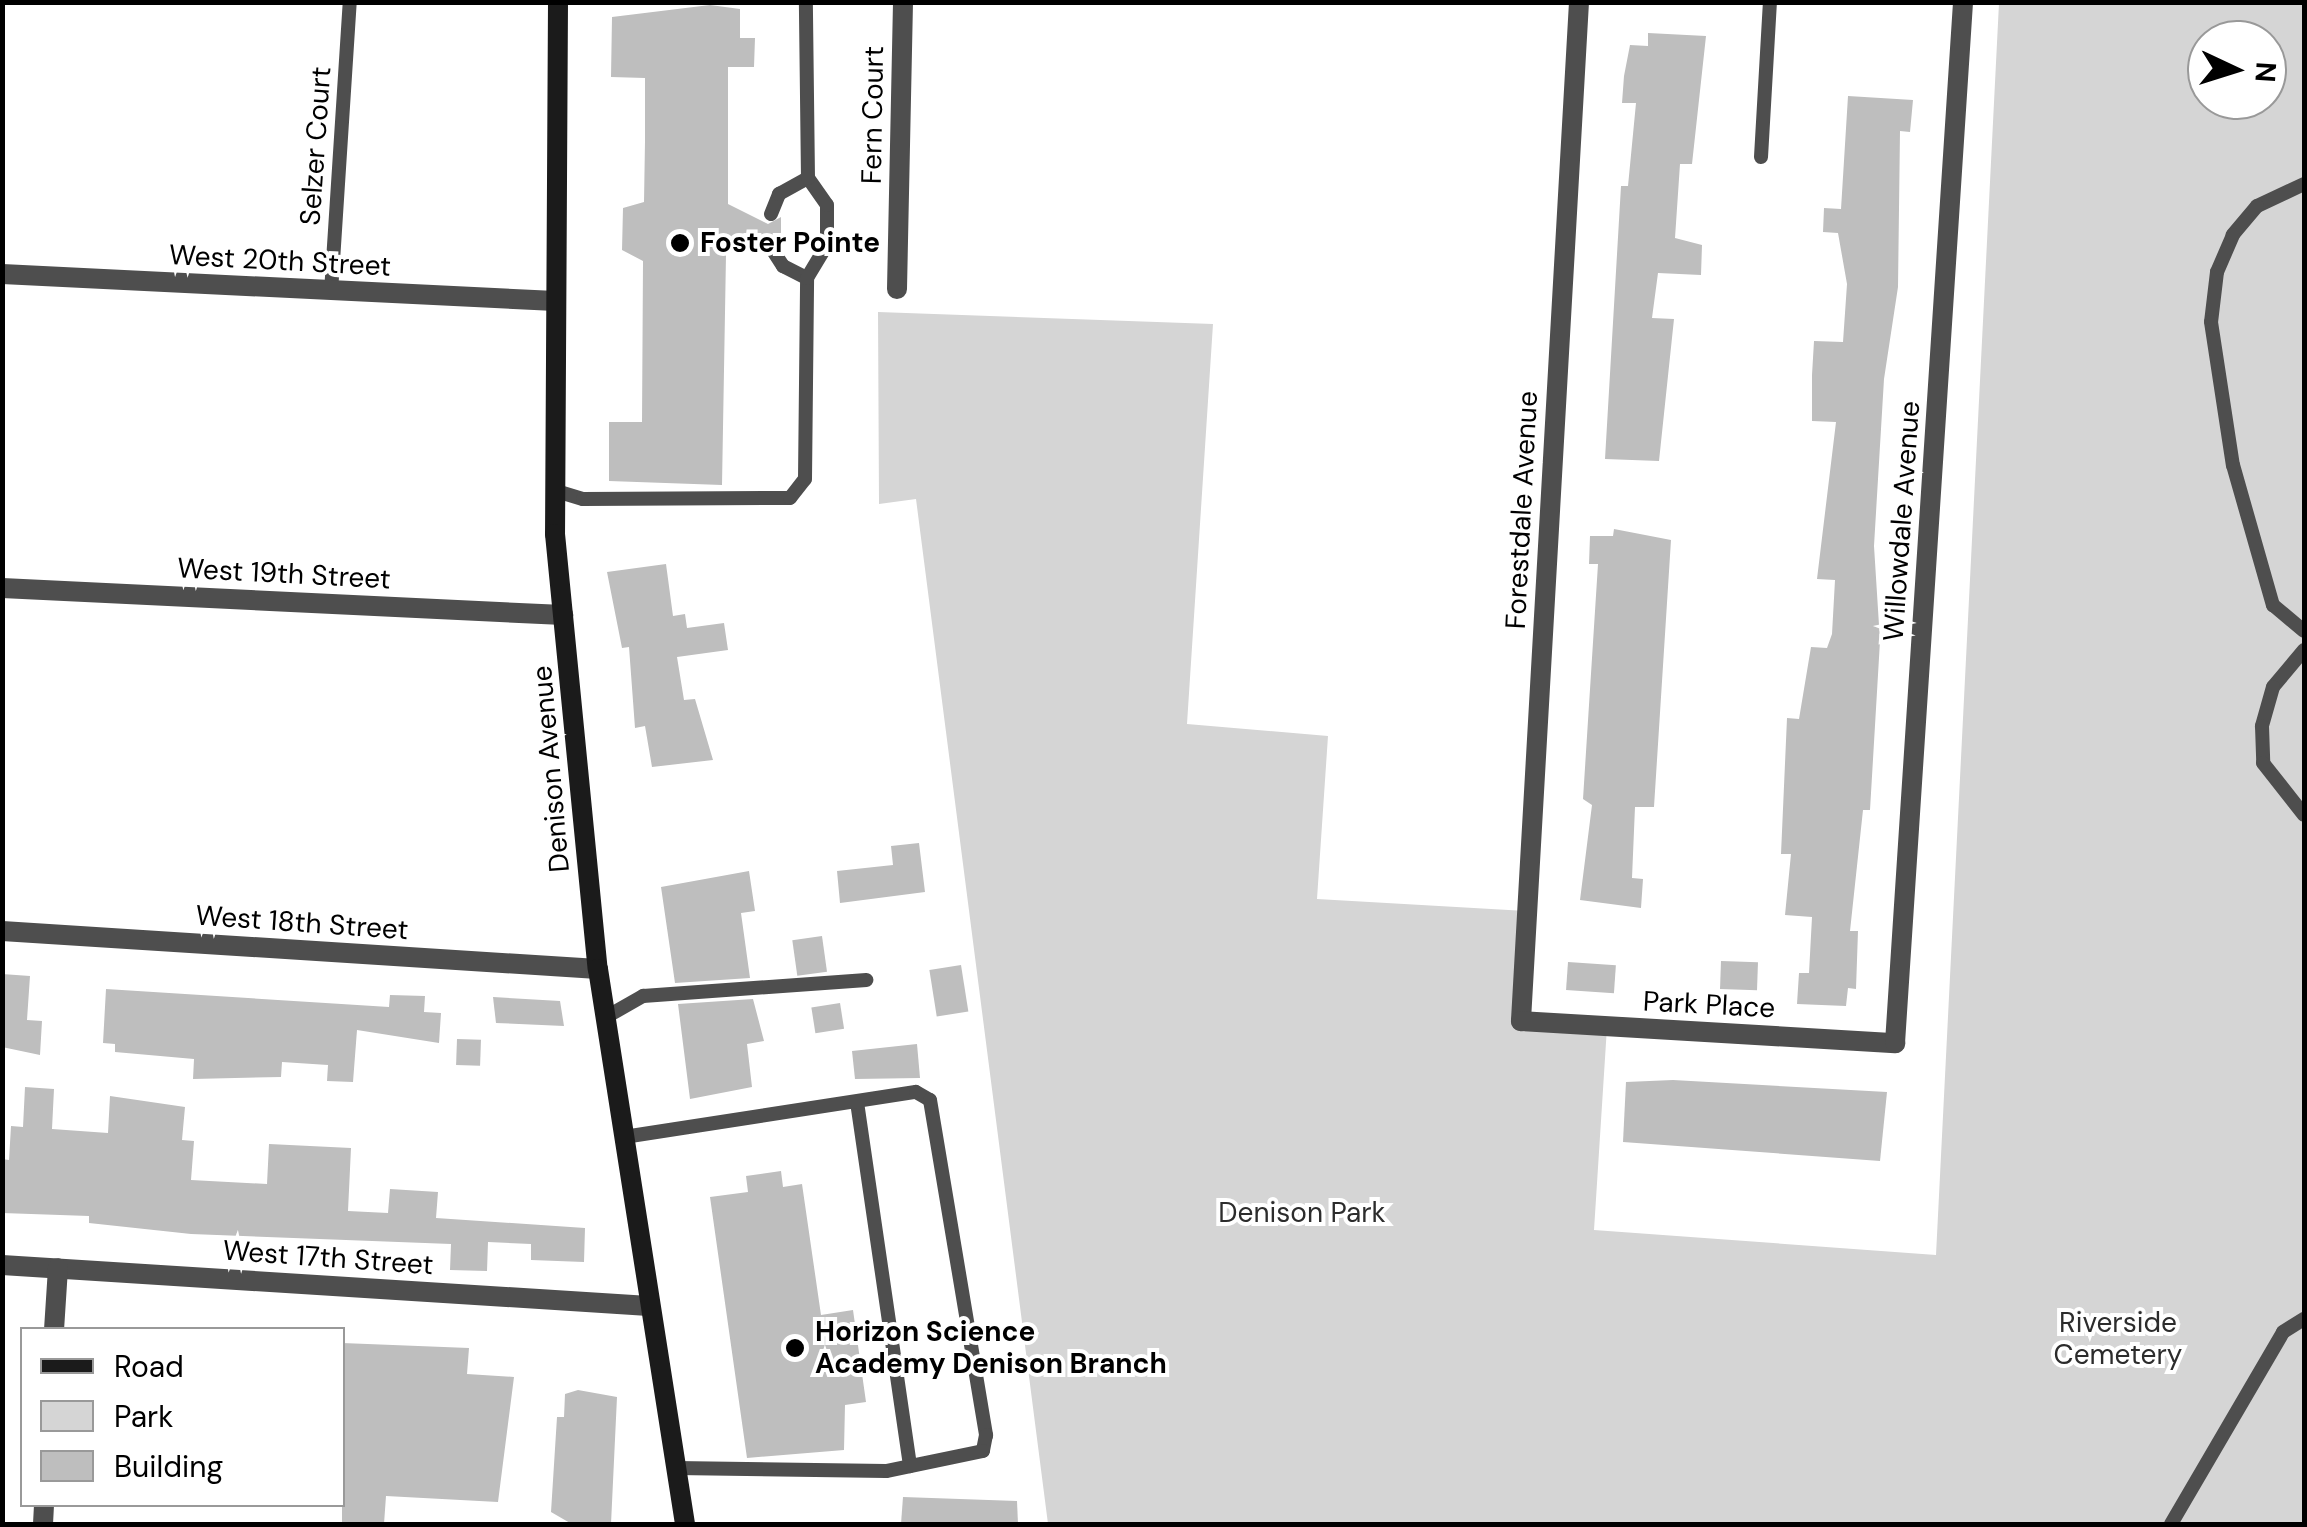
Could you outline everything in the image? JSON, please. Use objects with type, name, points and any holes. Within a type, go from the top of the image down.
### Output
[{"type":"main road","name":"Denison Avenue","points":[[558,2],[553,490],[598,969],[685,1524]]},
{"type":"street","name":"Fern Court","points":[[898,289],[903,2]]},
{"type":"street","name":"Forestdale Avenue","points":[[1521,1021],[1579,2]]},
{"type":"street","name":"Willowdale Avenue","points":[[1895,1043],[1963,2]]},
{"type":"street","name":"West 20th Street","points":[[2,274],[555,301]]},
{"type":"street","name":"West 19th Street","points":[[2,588],[564,616]]},
{"type":"street","name":"West 18th Street","points":[[2,931],[598,969]]},
{"type":"street","name":"Park Place","points":[[1521,1021],[1895,1043]]},
{"type":"street","name":"West 17th Street","points":[[2,1265],[649,1306]]},
{"type":"street","points":[[54,1327],[58,1268]]},
{"type":"lane","name":"Selzer Court","points":[[332,292],[350,2]]},
{"type":"lane","points":[[553,490],[583,499],[790,498],[805,479],[807,278],[827,245],[827,206],[808,178],[806,2]]},
{"type":"lane","points":[[1762,158],[1770,2]]},
{"type":"lane","points":[[771,214],[779,194],[808,178]]},
{"type":"lane","points":[[2304,184],[2257,206],[2233,235],[2217,272],[2212,322],[2232,465],[2273,605],[2304,631]]},
{"type":"lane","points":[[770,246],[784,266],[807,278]]},
{"type":"lane","points":[[2304,650],[2273,687],[2262,726],[2263,763],[2304,816]]},
{"type":"lane","points":[[606,1018],[642,996],[866,980]]},
{"type":"lane","points":[[624,1137],[916,1092],[930,1100],[986,1436],[983,1451],[886,1471],[676,1468]]},
{"type":"lane","points":[[857,1102],[910,1466]]},
{"type":"lane","points":[[2171,1524],[2283,1332],[2304,1319]]},
{"type":"green space","points":[[1999,3],[2304,3],[2304,1524],[1048,1524],[916,499],[879,504],[878,312],[1213,324],[1187,724],[1328,736],[1317,899],[1527,911],[1521,1021],[1607,1027],[1594,1230],[1936,1255]]},
{"type":"building","name":"Foster Pointe","points":[[710,5],[740,9],[740,38],[755,38],[754,67],[728,67],[728,204],[768,224],[781,217],[781,243],[768,236],[726,255],[722,485],[609,481],[609,422],[642,422],[643,261],[622,250],[623,208],[644,202],[645,141],[645,78],[611,77],[612,17]]},
{"type":"building","points":[[1648,33],[1706,36],[1692,164],[1680,164],[1675,238],[1702,245],[1701,275],[1658,273],[1652,318],[1674,319],[1659,461],[1605,459],[1621,186],[1628,186],[1636,103],[1622,103],[1624,76],[1630,45],[1648,46]]},
{"type":"building","points":[[1848,96],[1913,100],[1910,132],[1900,131],[1898,287],[1884,379],[1874,546],[1880,641],[1870,810],[1863,810],[1850,931],[1858,931],[1856,989],[1848,988],[1846,1006],[1797,1004],[1799,973],[1809,973],[1812,917],[1785,915],[1791,854],[1781,854],[1787,718],[1799,719],[1811,647],[1827,648],[1832,634],[1835,580],[1817,579],[1836,422],[1812,421],[1812,375],[1814,341],[1843,342],[1847,284],[1838,233],[1823,232],[1824,208],[1841,209]]},
{"type":"building","points":[[1614,529],[1671,540],[1654,807],[1635,807],[1632,878],[1643,879],[1641,908],[1580,900],[1592,805],[1583,799],[1598,564],[1589,564],[1590,536],[1613,536]]},
{"type":"building","points":[[666,564],[673,616],[685,614],[687,628],[724,623],[728,650],[677,657],[684,700],[695,699],[713,760],[652,767],[645,726],[635,728],[629,647],[622,648],[607,572]]},
{"type":"building","points":[[919,843],[925,892],[840,903],[837,871],[893,865],[891,846]]},
{"type":"building","points":[[749,871],[755,911],[741,913],[750,978],[675,983],[661,887]]},
{"type":"building","points":[[822,936],[827,972],[797,976],[792,940]]},
{"type":"building","points":[[1721,961],[1758,962],[1757,990],[1720,989]]},
{"type":"building","points":[[1568,962],[1616,965],[1614,993],[1566,990]]},
{"type":"building","points":[[961,965],[968,1011],[937,1016],[929,970]]},
{"type":"building","points":[[2,974],[30,976],[27,1020],[42,1021],[40,1055],[2,1047]]},
{"type":"building","points":[[106,989],[389,1007],[390,995],[425,996],[424,1012],[441,1013],[439,1043],[357,1030],[353,1082],[327,1081],[328,1065],[282,1062],[281,1077],[193,1079],[194,1059],[115,1052],[115,1044],[103,1043]]},
{"type":"building","points":[[493,997],[560,1001],[564,1026],[496,1023]]},
{"type":"building","points":[[753,999],[764,1041],[747,1044],[752,1087],[690,1099],[678,1004]]},
{"type":"building","points":[[840,1003],[844,1029],[815,1033],[811,1008]]},
{"type":"building","points":[[457,1039],[481,1040],[480,1066],[456,1065]]},
{"type":"building","points":[[917,1044],[920,1078],[855,1079],[852,1051]]},
{"type":"building","points":[[1673,1080],[1887,1092],[1880,1161],[1623,1142],[1626,1082]]},
{"type":"building","points":[[25,1087],[54,1089],[52,1129],[108,1133],[110,1096],[185,1107],[182,1140],[194,1141],[191,1180],[267,1184],[269,1144],[351,1148],[348,1211],[388,1213],[390,1189],[438,1192],[436,1218],[585,1228],[584,1262],[531,1260],[531,1244],[488,1242],[487,1271],[450,1270],[451,1244],[191,1234],[89,1223],[89,1216],[2,1213],[2,1159],[9,1160],[11,1126],[23,1127]]},
{"type":"building","name":"Horizon Science Academy Denison Branch","points":[[781,1171],[783,1187],[802,1184],[821,1315],[853,1310],[866,1402],[845,1405],[844,1450],[747,1458],[710,1197],[748,1192],[746,1176]]},
{"type":"building","points":[[345,1343],[469,1348],[467,1374],[514,1377],[498,1502],[386,1496],[384,1524],[342,1524]]},
{"type":"building","points":[[578,1390],[617,1397],[611,1524],[570,1523],[551,1512],[557,1417],[564,1417],[565,1394]]},
{"type":"building","points":[[903,1497],[1017,1501],[1018,1524],[901,1524]]},
{"type":"place","name":"Foster Pointe","points":[[680,243]]},
{"type":"place","name":"Horizon Science Academy Denison Branch","points":[[795,1348]]},
{"type":"park label","name":"Denison Park","points":[[1302,1213]]},
{"type":"park label","name":"Riverside Cemetery","points":[[2118,1339]]}]
